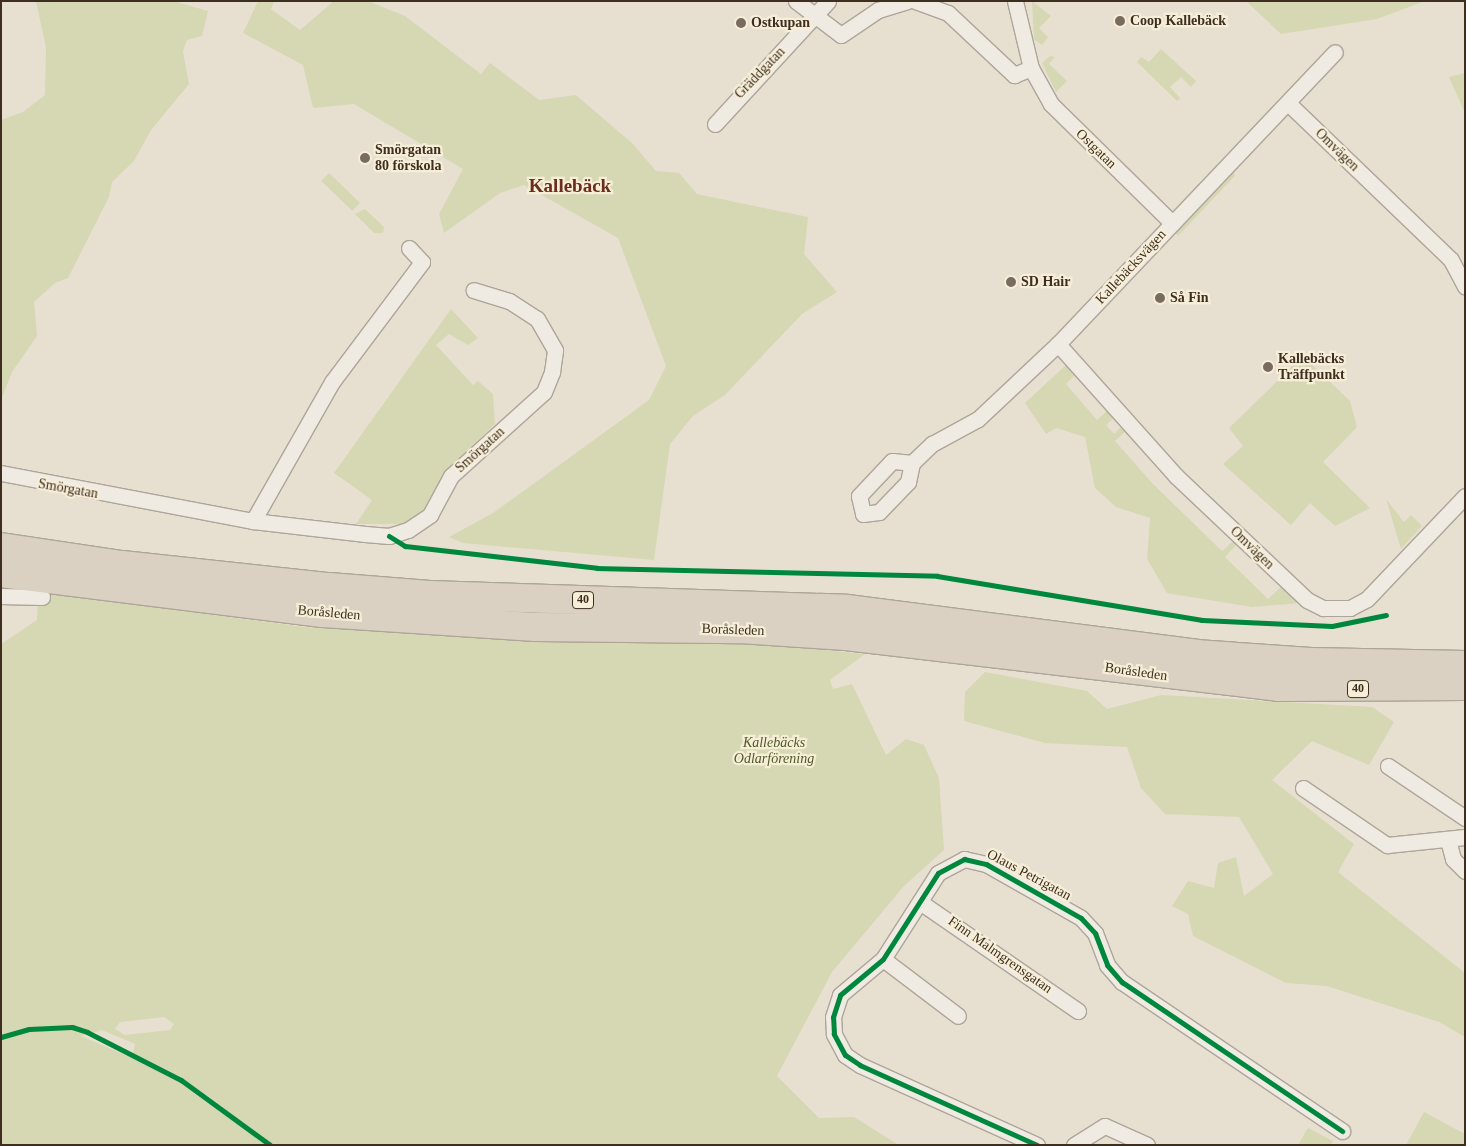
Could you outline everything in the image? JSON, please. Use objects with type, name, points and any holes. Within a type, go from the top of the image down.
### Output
[{"type":"highway","name":"Boråsleden","points":[[1,547],[235,579],[430,595],[847,609],[1196,654],[1311,662],[1465,665]]},
{"type":"highway","name":"Boråsleden","points":[[1,572],[323,614],[536,627],[740,629],[846,636],[1278,687],[1465,686]]},
{"type":"highway","points":[[1311,662],[1465,646]]},
{"type":"street","points":[[796,1],[814,17],[841,35],[878,10],[907,1]]},
{"type":"street","name":"Gräddgatan","points":[[715,124],[828,1]]},
{"type":"street","points":[[915,1],[948,13],[1014,74],[1031,68]]},
{"type":"street","name":"Ostgatan","points":[[1015,1],[1031,68],[1051,104],[1172,223]]},
{"type":"street","name":"Kallebäcksvägen","points":[[912,464],[932,444],[978,419],[1058,344],[1288,103],[1334,52]]},
{"type":"street","name":"Omvägen","points":[[1288,103],[1451,260],[1465,286]]},
{"type":"street","points":[[253,521],[332,382],[422,262],[409,248]]},
{"type":"street","name":"Smörgatan","points":[[1,474],[253,521],[389,536],[421,524],[451,476],[544,392],[552,372],[555,350],[537,319],[509,301],[474,290]]},
{"type":"street","name":"Omvägen","points":[[1058,344],[1176,476],[1307,600],[1323,608],[1350,608],[1367,599],[1465,496]]},
{"type":"street","points":[[1,596],[42,597]]},
{"type":"street","points":[[1388,766],[1465,818]]},
{"type":"street","points":[[1303,788],[1387,845],[1465,837]]},
{"type":"street","points":[[1448,840],[1453,859],[1465,872]]},
{"type":"street","name":"Olaus Petrigatan","points":[[1036,1145],[845,1055],[834,1034],[835,1005],[849,986],[883,959],[938,873],[964,859],[977,860],[1013,878],[1086,922],[1096,933],[1107,965],[1122,982],[1342,1130]]},
{"type":"street","name":"Finn Malmgrensgatan","points":[[920,902],[1078,1011]]},
{"type":"street","points":[[883,959],[958,1016]]},
{"type":"street","points":[[1074,1145],[1105,1126],[1147,1145]]},
{"type":"green space","points":[[36,1],[173,1],[208,11],[202,36],[187,40],[183,51],[189,84],[151,130],[134,161],[112,182],[109,197],[68,278],[55,283],[34,302],[37,336],[12,372],[1,400],[1,120],[23,112],[45,95],[46,48]]},
{"type":"green space","points":[[258,1],[274,1],[271,9],[300,30],[334,1],[368,1],[405,16],[481,74],[490,63],[539,100],[576,95],[633,144],[656,171],[679,173],[697,194],[808,217],[804,254],[837,292],[802,314],[725,395],[693,416],[670,444],[654,560],[463,543],[449,537],[493,513],[649,400],[666,366],[618,238],[524,185],[500,193],[444,233],[439,214],[463,169],[354,104],[313,108],[303,65],[243,33]]},
{"type":"green space","points":[[1032,1],[1051,16],[1039,28],[1048,37],[1042,45],[1034,39]]},
{"type":"green space","points":[[1246,1],[1425,1],[1377,19],[1281,34]]},
{"type":"green space","points":[[1161,49],[1196,81],[1191,87],[1181,77],[1170,87],[1180,98],[1177,101],[1137,62],[1141,57],[1149,62]]},
{"type":"green space","points":[[1050,56],[1055,57],[1049,64],[1067,81],[1056,92],[1042,63]]},
{"type":"green space","points":[[1465,73],[1465,113],[1449,77]]},
{"type":"green space","points":[[1233,169],[1235,176],[1178,236],[1175,233]]},
{"type":"green space","points":[[329,173],[360,203],[352,211],[321,181]]},
{"type":"green space","points":[[365,209],[384,227],[383,233],[374,233],[355,214]]},
{"type":"green space","points":[[451,309],[478,338],[468,345],[449,334],[436,345],[473,385],[478,381],[493,394],[495,424],[449,467],[425,513],[407,524],[356,524],[372,500],[334,473]]},
{"type":"green space","points":[[1303,356],[1350,401],[1357,427],[1323,462],[1370,508],[1335,526],[1310,503],[1291,525],[1223,464],[1243,446],[1229,428]]},
{"type":"green space","points":[[1066,365],[1077,373],[1066,384],[1097,420],[1109,409],[1115,417],[1106,425],[1114,434],[1122,426],[1127,430],[1115,441],[1153,484],[1222,551],[1233,541],[1237,544],[1225,557],[1268,599],[1282,586],[1301,603],[1252,607],[1167,593],[1147,559],[1150,518],[1116,507],[1095,488],[1085,437],[1056,428],[1046,434],[1025,403]]},
{"type":"green space","points":[[1386,499],[1404,522],[1411,515],[1422,526],[1401,549]]},
{"type":"green space","name":"Kallebäcks Odlarförening","points":[[38,592],[305,627],[560,642],[743,642],[865,654],[830,680],[833,689],[852,684],[886,755],[906,739],[924,745],[939,778],[944,850],[904,886],[832,972],[777,1076],[819,1118],[854,1117],[899,1145],[1,1145],[1,644],[37,620]],"holes":[[[164,1017],[174,1024],[170,1030],[125,1035],[115,1029],[120,1022]],[[102,1030],[135,1044],[132,1058],[81,1036]]]},
{"type":"green space","points":[[985,672],[1087,691],[1107,709],[1161,695],[1372,707],[1394,722],[1369,765],[1312,741],[1272,780],[1354,844],[1338,872],[1465,973],[1465,1037],[1439,1022],[1327,986],[1286,983],[1193,936],[1188,914],[1172,906],[1188,881],[1214,888],[1218,863],[1236,857],[1244,896],[1273,874],[1239,817],[1165,814],[1141,788],[1127,747],[1045,743],[964,721],[965,692]]},
{"type":"green space","points":[[1424,1112],[1465,1134],[1465,1145],[1406,1145]]},
{"type":"green space","points":[[1308,1128],[1333,1141],[1331,1145],[1298,1145]]},
{"type":"cycle path","points":[[389,536],[405,546],[597,568],[937,576],[1202,620],[1332,626],[1386,615]]},
{"type":"cycle path","points":[[1037,1145],[860,1065],[845,1055],[834,1034],[833,1017],[840,995],[883,959],[938,873],[964,859],[986,864],[1081,918],[1095,933],[1107,965],[1122,982],[1342,1131]]},
{"type":"cycle path","points":[[1,1037],[29,1029],[72,1027],[87,1032],[181,1080],[270,1145]]},
{"type":"place","name":"Coop Kallebäck","points":[[1120,21]]},
{"type":"place","name":"Ostkupan","points":[[741,23]]},
{"type":"place","name":"Smörgatan 80 förskola","points":[[365,158]]},
{"type":"place","name":"SD Hair","points":[[1011,282]]},
{"type":"place","name":"Så Fin","points":[[1160,298]]},
{"type":"place","name":"Kallebäcks Träffpunkt","points":[[1268,367]]},
{"type":"district","name":"Kallebäck","points":[[570,186]]}]
